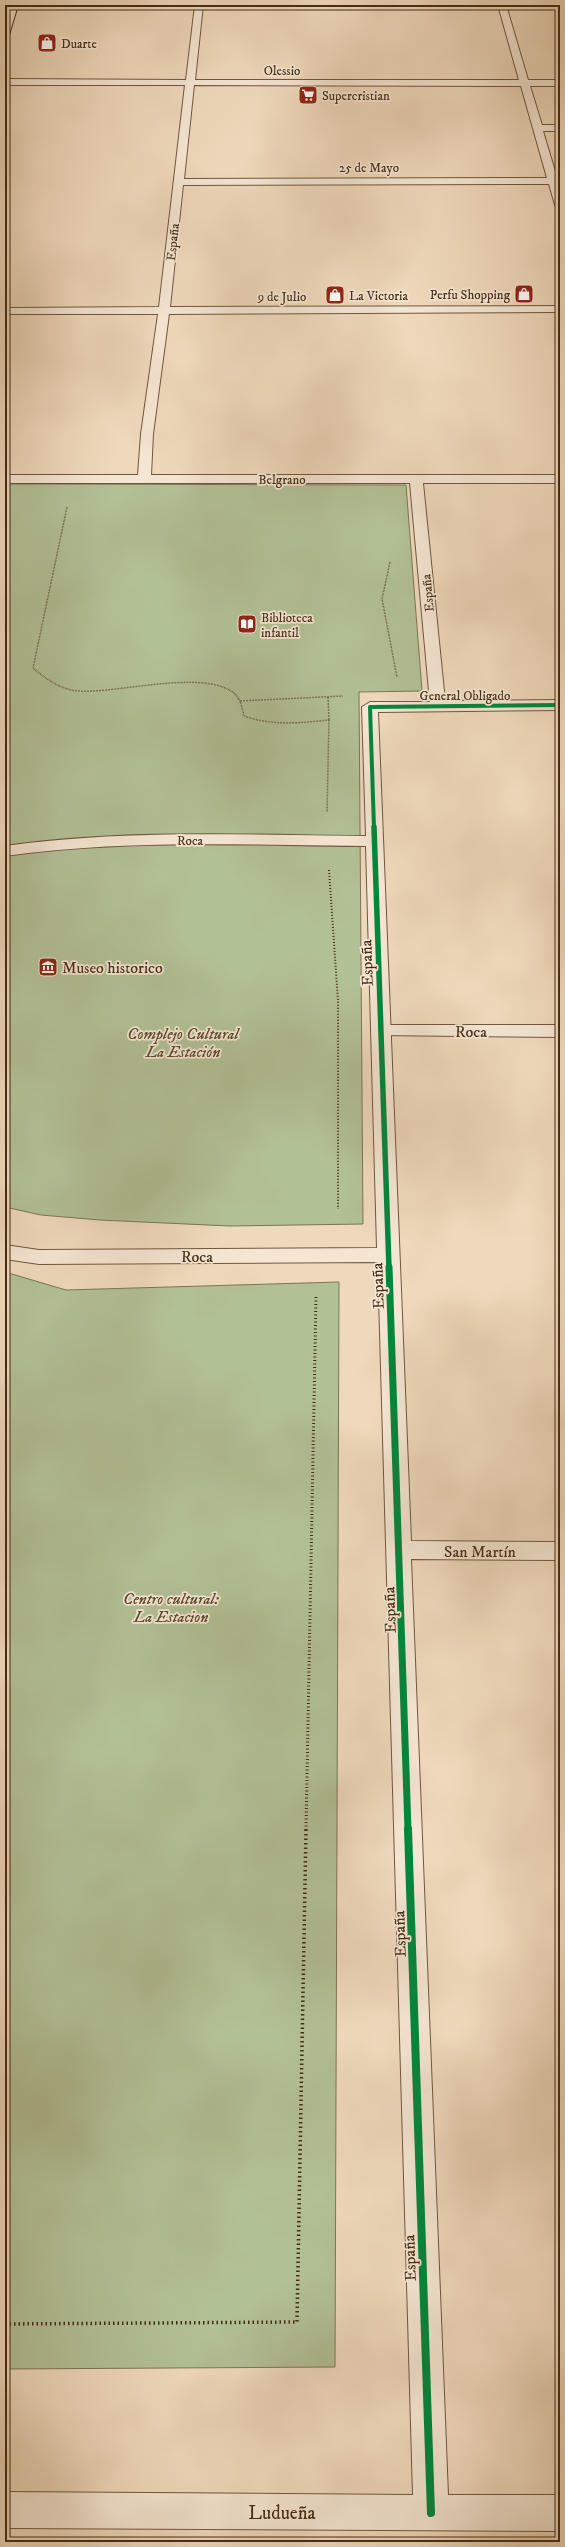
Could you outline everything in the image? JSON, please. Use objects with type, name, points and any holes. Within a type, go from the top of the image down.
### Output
[{"type":"street","points":[[5,35],[14,5]]},
{"type":"street","name":"España","points":[[144,479],[147,434],[164,310],[199,5]]},
{"type":"street","points":[[502,5],[538,128],[557,181],[560,205]]},
{"type":"street","name":"Olessio","points":[[5,82],[560,83]]},
{"type":"street","points":[[538,128],[560,128]]},
{"type":"street","name":"25 de Mayo","points":[[178,182],[557,181]]},
{"type":"street","name":"9 de Julio","points":[[5,311],[560,309]]},
{"type":"street","name":"Belgrano","points":[[5,479],[560,479]]},
{"type":"street","name":"España","points":[[416,479],[438,706]]},
{"type":"street","name":"General Obligado","points":[[370,707],[560,705]]},
{"type":"street","name":"España","points":[[370,707],[400,1550],[431,2513]]},
{"type":"street","name":"Roca","points":[[5,851],[49,844],[107,839],[375,840]]},
{"type":"street","name":"Roca","points":[[381,1031],[560,1031]]},
{"type":"street","name":"Roca","points":[[5,1252],[39,1257],[389,1255]]},
{"type":"street","name":"San Martín","points":[[400,1550],[560,1551]]},
{"type":"street","name":"Ludueña","points":[[5,2510],[560,2513]]},
{"type":"path","points":[[67,506],[33,668],[48,680],[77,691],[173,684],[209,684],[233,692],[240,701],[244,716],[256,721],[300,723],[328,720]]},
{"type":"path","points":[[390,556],[382,599],[398,683]]},
{"type":"path","points":[[240,701],[351,696]]},
{"type":"path","points":[[327,819],[328,697]]},
{"type":"path","points":[[329,867],[338,1001],[338,1209]]},
{"type":"path","points":[[5,2324],[297,2322],[316,1297]]},
{"type":"green space","name":"Complejo Cultural La Estación","points":[[5,484],[406,485],[422,691],[359,692],[363,1224],[229,1226],[100,1220],[41,1215],[5,1207]]},
{"type":"green space","name":"Centro cultural: La Estacion","points":[[5,1272],[66,1290],[339,1282],[335,2367],[5,2369]]},
{"type":"cycle path","points":[[431,2513],[370,707],[560,705]]},
{"type":"place","name":"Duarte","points":[[47,43]]},
{"type":"place","name":"Supercristian","points":[[308,95]]},
{"type":"place","name":"Perfu Shopping","points":[[524,294]]},
{"type":"place","name":"La Victoria","points":[[335,295]]},
{"type":"place","name":"Biblioteca infantil","points":[[247,624]]},
{"type":"place","name":"Museo historico","points":[[48,967]]}]
